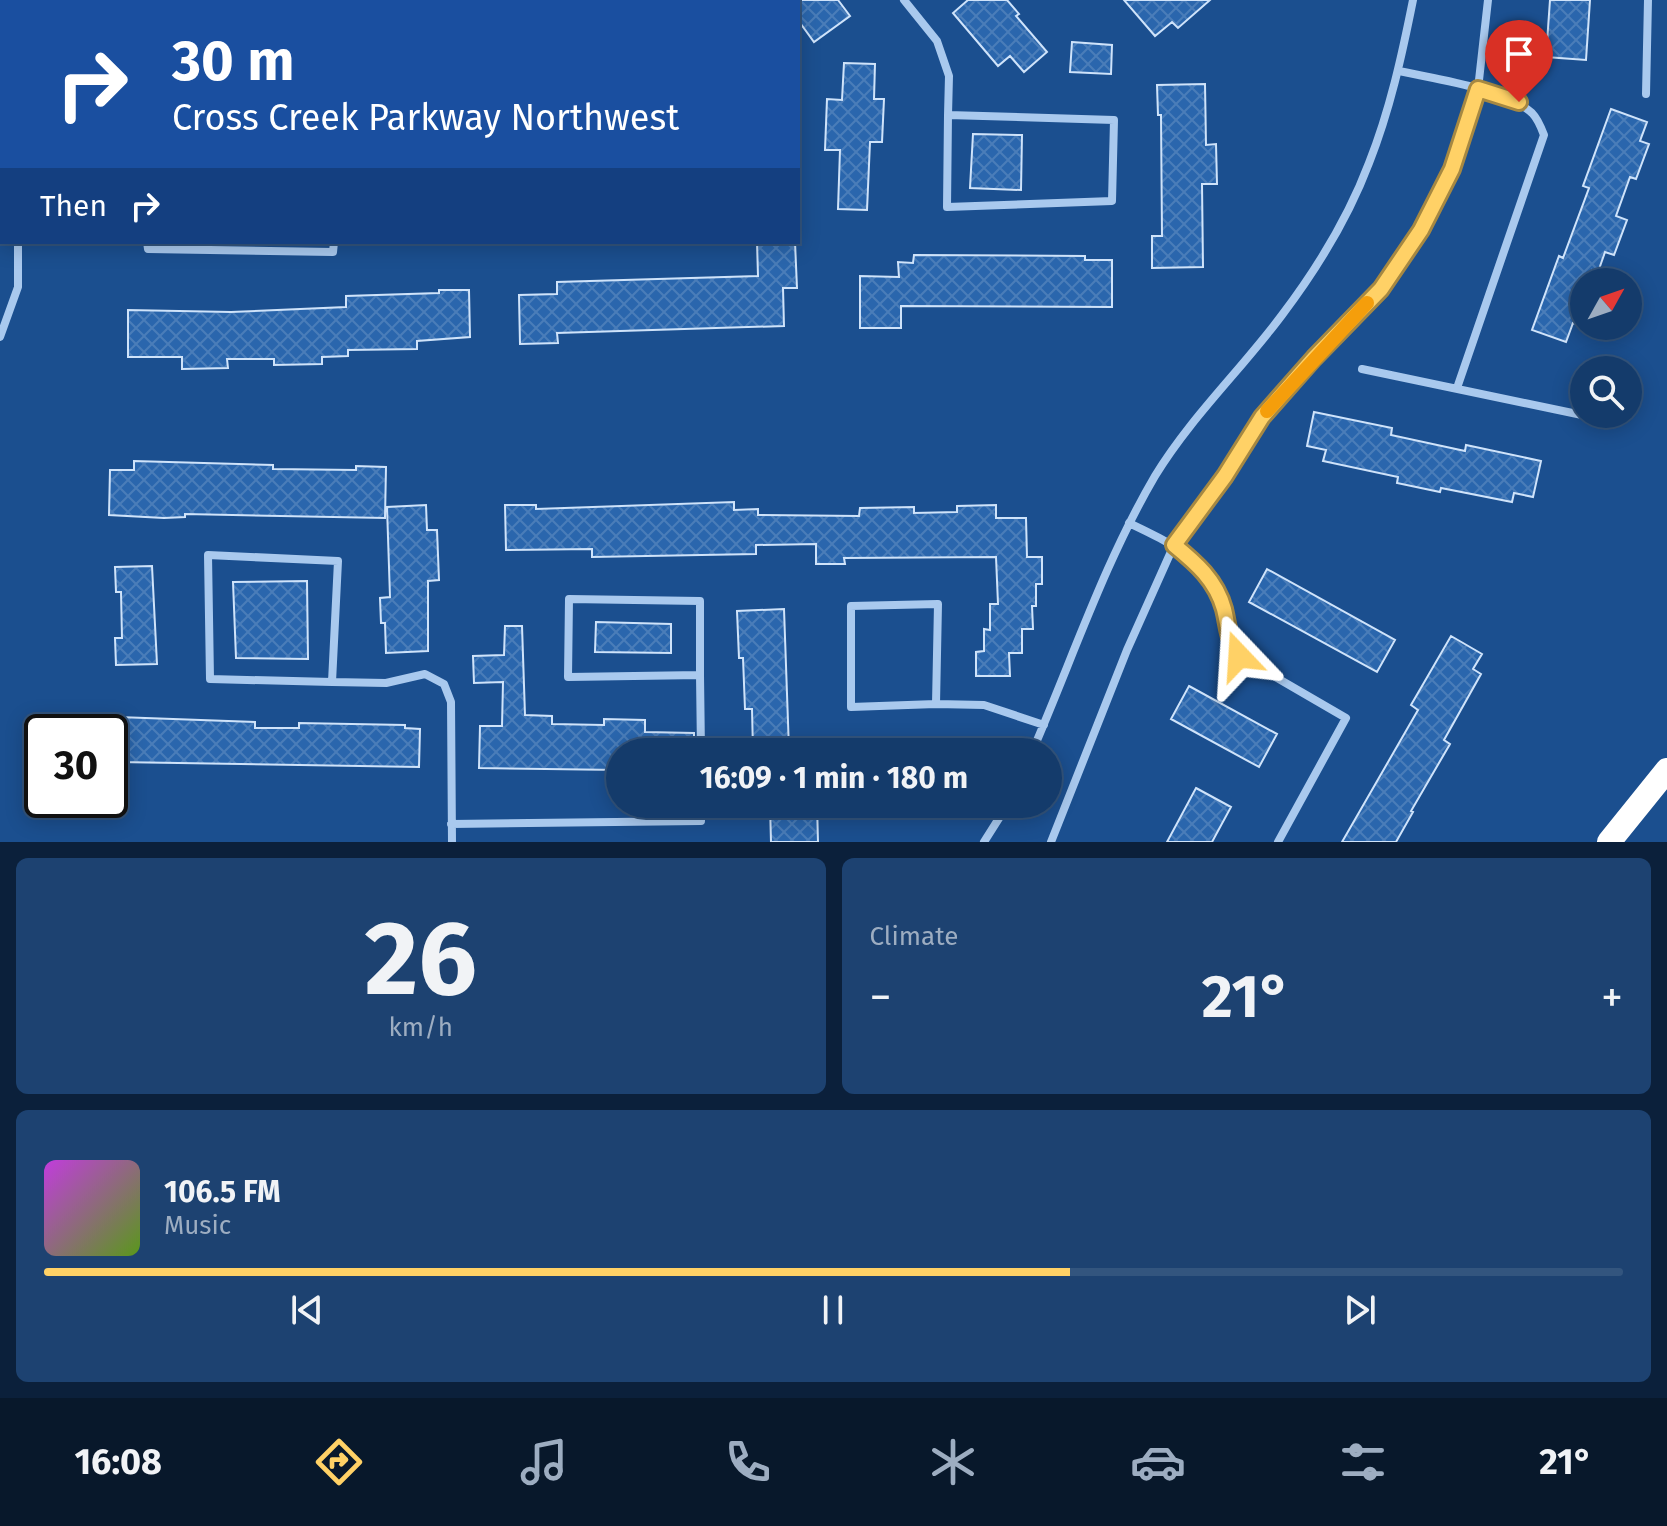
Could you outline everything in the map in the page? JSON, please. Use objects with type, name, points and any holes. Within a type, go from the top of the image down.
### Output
[{"type":"highway","points":[[1609,842],[1667,770]]},
{"type":"street","points":[[904,0],[937,41],[949,76],[948,115],[947,207],[1112,201],[1114,120],[948,115]]},
{"type":"street","points":[[1038,738],[1129,523],[1187,429],[1281,316],[1325,253],[1369,165],[1399,71],[1413,0]]},
{"type":"street","points":[[1051,842],[1127,650],[1174,545],[1225,476],[1262,417],[1381,289],[1413,242],[1452,169],[1478,89],[1488,0]]},
{"type":"street","points":[[1646,94],[1648,0]]},
{"type":"street","points":[[1399,71],[1519,102],[1536,116],[1544,135],[1457,388]]},
{"type":"street","points":[[0,337],[18,287],[18,244]]},
{"type":"street","points":[[147,244],[148,249],[333,252],[334,244]]},
{"type":"street","points":[[1362,369],[1570,412]]},
{"type":"street","points":[[1129,523],[1174,545],[1199,565],[1214,585],[1224,608],[1228,639],[1239,656],[1346,718],[1278,842]]},
{"type":"street","points":[[332,682],[338,561],[208,555],[210,679],[332,682],[386,683],[425,674],[444,684],[451,702],[452,842]]},
{"type":"street","points":[[700,675],[568,677],[569,599],[700,601],[701,738]]},
{"type":"street","points":[[936,704],[938,604],[851,606],[851,707],[984,705],[1044,725]]},
{"type":"street","points":[[451,824],[701,821],[701,818]]},
{"type":"street","points":[[984,842],[999,818]]},
{"type":"building","points":[[800,0],[838,0],[850,16],[814,42],[800,23]]},
{"type":"building","points":[[968,0],[1007,0],[1019,14],[1016,16],[1047,52],[1024,72],[1010,56],[998,66],[953,13]]},
{"type":"building","points":[[1124,0],[1210,0],[1178,28],[1172,22],[1155,36]]},
{"type":"building","points":[[1550,0],[1590,0],[1586,60],[1546,57]]},
{"type":"building","points":[[1072,42],[1112,45],[1111,74],[1070,72]]},
{"type":"building","points":[[844,63],[875,64],[874,99],[884,99],[882,142],[870,142],[867,210],[838,209],[840,150],[825,150],[827,99],[842,100]]},
{"type":"building","points":[[1205,84],[1206,145],[1216,144],[1217,184],[1202,184],[1203,267],[1152,268],[1152,236],[1162,236],[1161,115],[1158,115],[1157,85]]},
{"type":"building","points":[[1611,109],[1647,122],[1640,141],[1649,144],[1636,179],[1630,177],[1616,216],[1627,220],[1614,255],[1605,252],[1599,268],[1570,268],[1570,331],[1566,342],[1532,330],[1559,256],[1563,258],[1589,188],[1583,186]]},
{"type":"building","points":[[973,134],[1022,135],[1021,190],[970,188]]},
{"type":"building","points":[[757,244],[795,244],[797,288],[783,288],[784,326],[557,333],[558,343],[520,344],[519,295],[557,294],[557,282],[758,276]]},
{"type":"building","points":[[914,255],[1085,256],[1085,260],[1112,260],[1112,307],[901,306],[901,328],[860,328],[860,276],[899,277],[898,262],[913,263]]},
{"type":"building","points":[[439,290],[469,290],[470,337],[417,341],[417,349],[348,350],[348,356],[322,357],[322,364],[274,365],[274,359],[227,359],[228,368],[182,369],[182,357],[128,357],[128,310],[231,312],[346,307],[346,296],[439,293]]},
{"type":"building","points":[[1314,412],[1392,428],[1391,435],[1465,451],[1466,445],[1541,461],[1533,497],[1514,493],[1512,502],[1441,488],[1440,492],[1397,483],[1398,477],[1323,461],[1326,450],[1307,446]]},
{"type":"building","points":[[134,461],[273,465],[273,469],[356,470],[356,466],[386,467],[385,518],[185,514],[185,517],[164,518],[109,515],[110,470],[134,470]]},
{"type":"building","points":[[734,502],[734,510],[758,509],[758,515],[859,516],[860,508],[914,507],[914,513],[957,512],[957,506],[996,505],[996,518],[1026,518],[1027,557],[1042,557],[1042,584],[1036,584],[1036,606],[1032,606],[1033,629],[1022,629],[1022,653],[1009,653],[1010,676],[976,676],[976,652],[984,651],[984,629],[990,630],[990,604],[998,604],[996,557],[844,558],[845,564],[816,564],[816,544],[756,545],[756,554],[592,557],[592,549],[506,550],[505,505],[536,505],[536,509]]},
{"type":"building","points":[[426,505],[427,530],[437,530],[439,580],[428,581],[428,651],[386,653],[380,598],[390,597],[387,507]]},
{"type":"building","points":[[152,566],[157,664],[116,665],[115,638],[122,638],[121,592],[116,592],[115,567]]},
{"type":"building","points":[[1267,569],[1395,640],[1377,672],[1249,602]]},
{"type":"building","points":[[307,581],[308,659],[236,658],[233,582]]},
{"type":"building","points":[[784,609],[789,738],[753,738],[752,709],[745,709],[737,611]]},
{"type":"building","points":[[596,622],[671,624],[671,653],[595,652]]},
{"type":"building","points":[[505,626],[522,626],[525,715],[552,716],[552,724],[604,725],[604,719],[645,720],[645,732],[694,733],[694,738],[606,738],[606,770],[479,768],[480,726],[502,726],[503,682],[474,683],[473,656],[504,655]]},
{"type":"building","points":[[1451,636],[1482,654],[1473,669],[1481,674],[1444,740],[1450,744],[1396,842],[1342,842],[1418,710],[1411,705]]},
{"type":"building","points":[[1189,686],[1277,734],[1259,767],[1171,719]]},
{"type":"building","points":[[128,717],[255,722],[255,728],[299,728],[299,723],[405,725],[405,728],[420,729],[419,767],[128,762]]},
{"type":"building","points":[[1196,788],[1231,807],[1212,842],[1167,842]]},
{"type":"building","points":[[770,818],[817,818],[818,842],[771,842]]},
{"type":"slow traffic","points":[[1267,411],[1367,303]]},
{"type":"route","points":[[1239,656],[1228,639],[1224,608],[1214,585],[1199,565],[1174,545],[1225,476],[1262,417],[1381,289],[1421,230],[1452,169],[1478,89],[1519,102]]}]
